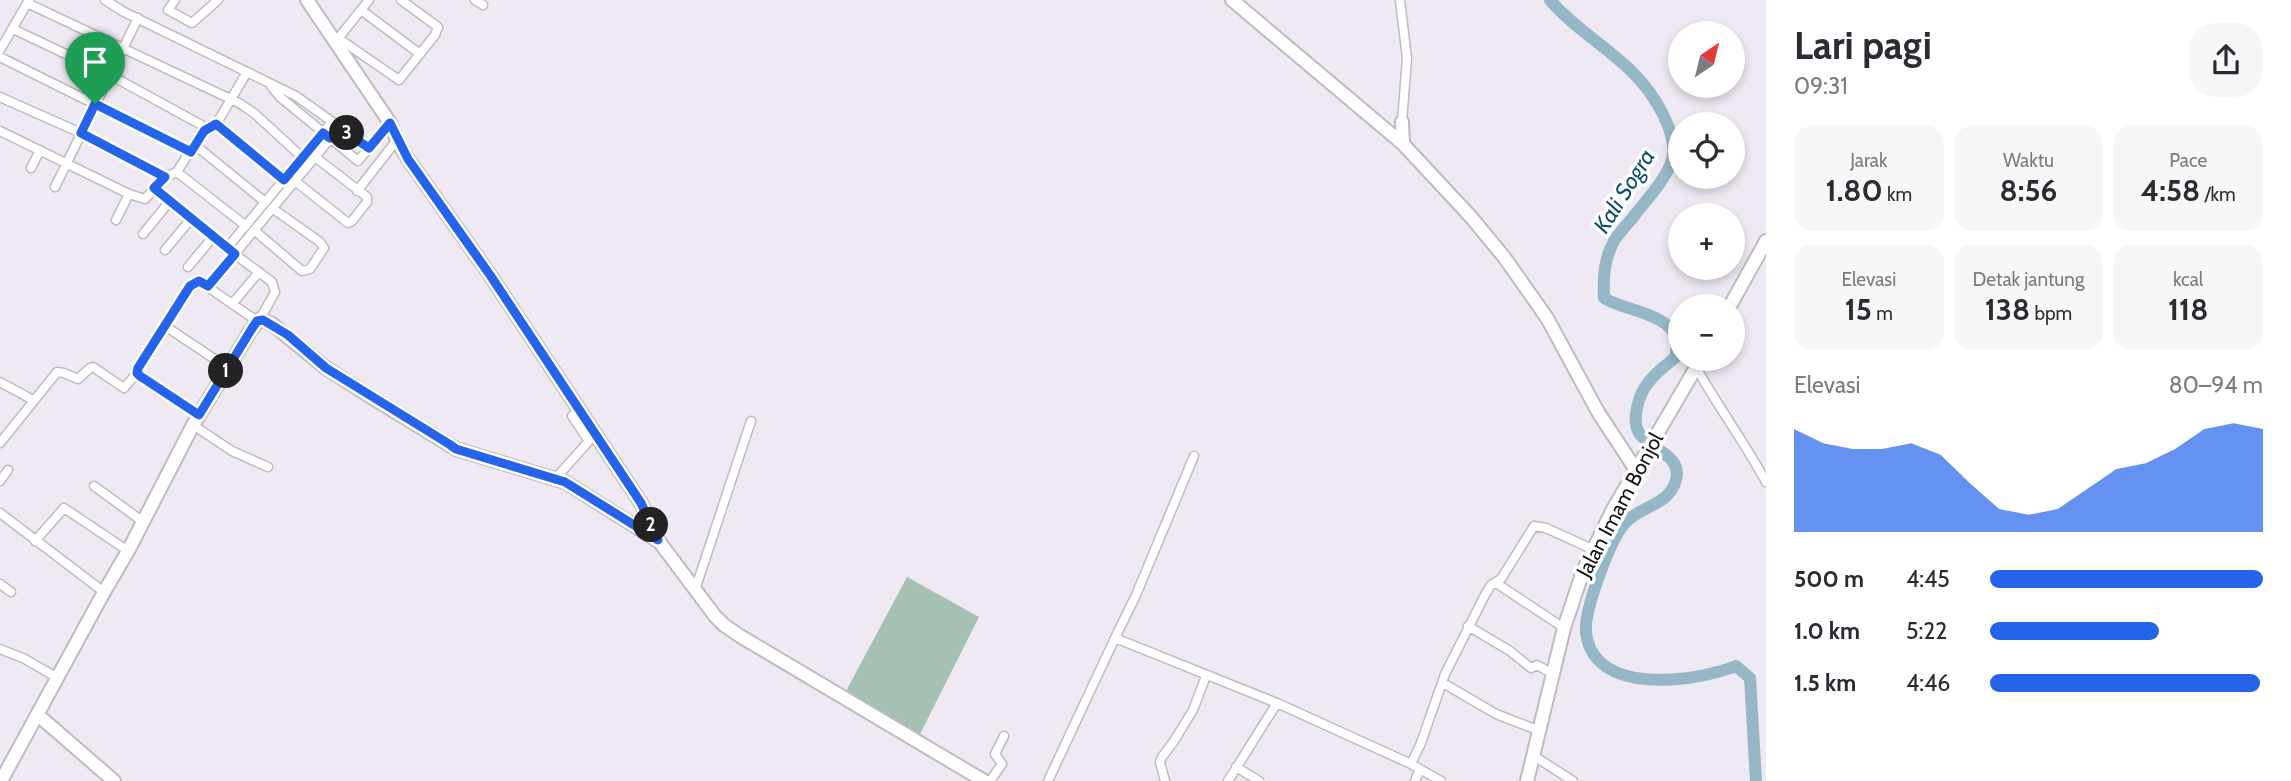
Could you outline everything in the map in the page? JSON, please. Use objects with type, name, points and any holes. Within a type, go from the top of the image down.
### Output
[{"type":"street","points":[[105,0],[296,96],[369,148]]},
{"type":"street","points":[[175,0],[168,10],[192,23],[218,0]]},
{"type":"street","points":[[307,0],[337,39],[390,123],[397,140],[641,503],[658,540],[724,625],[984,781]]},
{"type":"street","points":[[337,39],[369,0]]},
{"type":"street","points":[[337,39],[399,79],[421,54],[438,27],[401,0]]},
{"type":"street","points":[[1232,0],[1403,144],[1471,217],[1504,257],[1547,318],[1598,412],[1636,470]]},
{"type":"street","points":[[1401,0],[1407,58],[1403,144]]},
{"type":"street","points":[[0,50],[28,1],[231,99],[254,113],[303,158]]},
{"type":"street","points":[[361,10],[421,54]]},
{"type":"street","points":[[55,187],[138,18]]},
{"type":"street","points":[[13,29],[110,75],[207,128]]},
{"type":"street","points":[[0,57],[193,148],[320,242],[324,248],[323,253],[310,270],[302,271],[177,172]]},
{"type":"street","points":[[0,131],[142,199],[148,197],[165,177],[177,172],[207,128],[216,124],[247,72]]},
{"type":"street","points":[[271,85],[280,97],[358,161],[390,123]]},
{"type":"street","points":[[1,100],[81,133],[165,177]]},
{"type":"street","points":[[1388,131],[1402,122]]},
{"type":"street","points":[[216,124],[284,180]]},
{"type":"street","points":[[269,205],[284,180],[335,125]]},
{"type":"street","points":[[208,286],[231,251],[269,205],[295,181],[315,157],[327,135]]},
{"type":"street","points":[[357,191],[397,140]]},
{"type":"street","points":[[31,168],[40,150]]},
{"type":"street","points":[[295,181],[348,223],[352,221],[367,202],[367,197],[315,157]]},
{"type":"street","points":[[2,775],[128,551],[196,420],[275,292],[272,282],[154,188]]},
{"type":"street","points":[[116,220],[129,194]]},
{"type":"street","points":[[143,234],[170,201]]},
{"type":"street","points":[[165,250],[191,219]]},
{"type":"street","points":[[188,267],[213,237]]},
{"type":"street","points":[[1737,294],[1766,241]]},
{"type":"street","points":[[232,304],[259,272]]},
{"type":"street","points":[[0,443],[33,400],[59,372],[78,379],[93,367],[124,388],[137,373],[190,286],[199,281],[259,320],[272,324],[326,368],[456,449],[576,487],[658,540]]},
{"type":"street","points":[[165,326],[228,368]]},
{"type":"street","name":"Jalan Imam Bonjol","points":[[1527,781],[1564,628],[1592,549],[1694,371]]},
{"type":"street","points":[[1704,371],[1766,482]]},
{"type":"street","points":[[137,373],[232,451],[268,467]]},
{"type":"street","points":[[0,382],[33,400]]},
{"type":"street","points":[[555,479],[589,441],[572,417],[578,410]]},
{"type":"street","points":[[695,590],[751,421]]},
{"type":"street","points":[[1048,781],[1136,595],[1194,456]]},
{"type":"street","points":[[0,481],[8,470]]},
{"type":"street","points":[[94,486],[142,521]]},
{"type":"street","points":[[35,541],[64,508],[128,551]]},
{"type":"street","points":[[0,513],[104,592]]},
{"type":"street","points":[[1411,764],[1445,674],[1468,626],[1491,585],[1501,579],[1534,526],[1546,528],[1592,549]]},
{"type":"street","points":[[1496,583],[1564,628]]},
{"type":"street","points":[[0,584],[11,592]]},
{"type":"street","points":[[1468,626],[1510,651],[1531,668],[1537,665],[1553,674]]},
{"type":"street","points":[[1115,638],[1277,703],[1411,764],[1441,781]]},
{"type":"street","points":[[0,649],[23,658],[56,677]]},
{"type":"street","points":[[1165,781],[1160,762],[1162,755],[1193,710],[1206,676]]},
{"type":"street","points":[[1443,683],[1496,714],[1540,731]]},
{"type":"street","points":[[1227,781],[1277,703]]},
{"type":"street","points":[[38,715],[114,781]]},
{"type":"street","points":[[990,781],[1002,764],[995,754],[1004,736]]},
{"type":"street","points":[[1534,756],[1573,781]]},
{"type":"street","points":[[1236,767],[1259,781]]},
{"type":"street","points":[[1415,781],[1420,769]]},
{"type":"green space","points":[[907,577],[979,617],[919,736],[845,693]]},
{"type":"waterway","name":"Kali Sogra","points":[[1550,0],[1637,77],[1663,115],[1673,145],[1671,163],[1664,177],[1618,234],[1611,248],[1605,269],[1604,298],[1656,318],[1672,331],[1676,340],[1675,358],[1657,373],[1645,388],[1637,407],[1636,421],[1639,433],[1644,439],[1675,464],[1676,480],[1667,495],[1631,517],[1619,532],[1594,592],[1586,632],[1593,653],[1607,667],[1626,676],[1648,679],[1696,677],[1736,666],[1750,678],[1756,781]]},
{"type":"route","points":[[95,104],[191,152],[204,131],[216,124],[284,180],[323,133],[330,138],[339,128],[369,148],[390,123],[408,159],[490,275],[641,503],[658,540],[565,482],[456,449],[326,368],[288,335],[260,319],[199,415],[140,376],[137,373],[138,368],[190,286],[199,281],[208,286],[235,254],[154,188],[165,177],[81,133],[95,104]]}]
